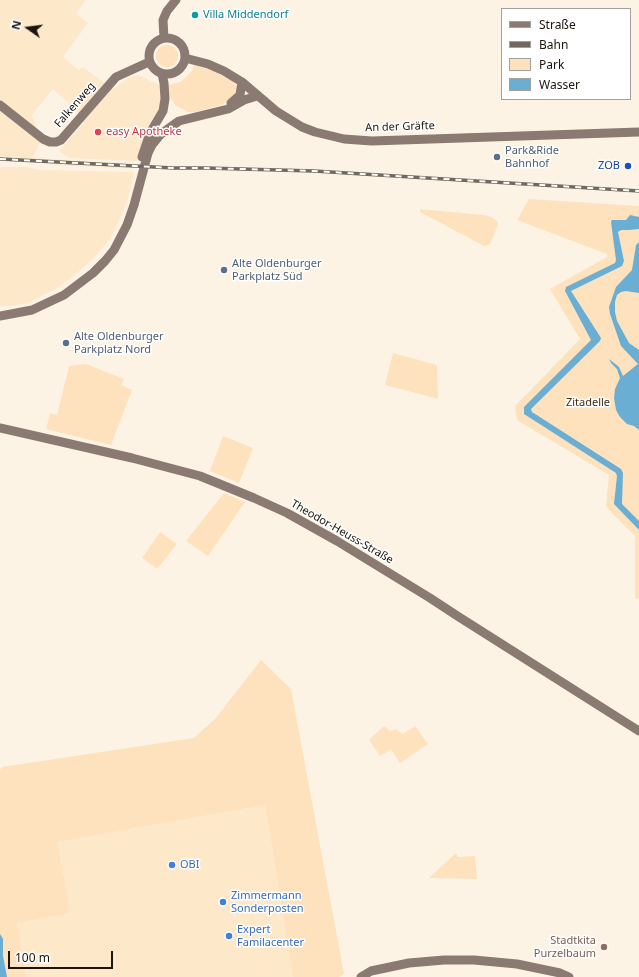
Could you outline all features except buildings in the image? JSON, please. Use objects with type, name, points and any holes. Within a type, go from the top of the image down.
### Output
[{"type":"main road","points":[[164,38],[164,20],[167,11],[176,0]]},
{"type":"main road","points":[[164,38],[175,40],[179,43],[185,58],[179,69],[174,73],[162,74],[156,71],[149,62],[149,52],[151,47],[159,40],[164,38]]},
{"type":"main road","name":"An der Gräfte","points":[[185,58],[214,66],[224,71],[242,82],[276,111],[302,127],[329,136],[358,140],[639,132]]},
{"type":"main road","name":"Falkenweg","points":[[0,105],[43,139],[50,142],[56,142],[61,140],[116,77],[149,62]]},
{"type":"main road","points":[[140,180],[146,140],[163,110],[165,99],[162,74]]},
{"type":"main road","points":[[218,111],[232,103],[240,95],[242,82]]},
{"type":"main road","points":[[0,316],[32,310],[64,295],[93,273],[114,250],[134,205],[148,153],[152,145],[161,134],[179,121],[228,109],[244,100],[258,96]]},
{"type":"main road","name":"Theodor-Heuss-Straße","points":[[0,428],[132,458],[200,476],[287,513],[337,541],[426,595],[639,731]]},
{"type":"main road","points":[[361,977],[371,971],[409,963],[474,960],[519,964],[560,973],[569,977]]},
{"type":"shaded area","points":[[0,0],[86,0],[76,13],[88,23],[63,57],[79,70],[83,67],[113,89],[128,78],[138,75],[160,85],[161,98],[158,111],[142,139],[138,161],[70,158],[59,151],[84,123],[75,109],[53,89],[32,115],[41,142],[32,158],[130,164],[129,168],[75,166],[0,160]]},
{"type":"shaded area","points":[[0,167],[26,167],[40,170],[134,172],[129,195],[121,217],[110,239],[94,258],[59,287],[28,303],[11,306],[0,306]]},
{"type":"shaded area","points":[[265,805],[293,977],[26,977],[17,923],[70,913],[58,842]]},
{"type":"green space","points":[[167,45],[175,48],[178,56],[175,64],[167,67],[159,64],[156,56],[159,48]]},
{"type":"green space","points":[[194,65],[213,71],[231,80],[238,89],[232,100],[221,105],[195,112],[188,112],[175,105],[169,95],[168,85],[180,82],[192,71]]},
{"type":"green space","name":"Zitadelle","points":[[529,199],[639,206],[639,599],[635,598],[635,536],[606,506],[609,475],[517,420],[515,406],[580,339],[550,289],[607,257],[607,254],[517,220]]},
{"type":"green space","points":[[420,209],[483,215],[492,217],[497,221],[498,225],[490,244],[484,246],[420,212]]},
{"type":"green space","points":[[393,353],[437,365],[438,399],[385,385]]},
{"type":"green space","points":[[86,364],[124,379],[121,385],[132,390],[111,445],[46,429],[50,413],[57,415],[69,366]]},
{"type":"green space","points":[[223,436],[253,448],[239,483],[210,471]]},
{"type":"green space","points":[[224,493],[245,502],[208,556],[186,541]]},
{"type":"green space","points":[[160,532],[177,544],[157,569],[142,558]]},
{"type":"green space","points":[[261,660],[291,689],[344,974],[339,977],[293,977],[265,805],[58,842],[70,913],[17,923],[26,977],[0,977],[0,770],[2,767],[194,738],[215,719]]},
{"type":"green space","points":[[384,726],[390,731],[396,729],[403,734],[415,726],[428,744],[400,763],[391,749],[380,756],[369,740]]},
{"type":"green space","points":[[456,853],[458,857],[475,856],[477,879],[429,878]]},
{"type":"water","points":[[630,215],[639,217],[639,229],[621,230],[618,232],[624,261],[622,266],[571,291],[601,338],[600,341],[531,409],[532,412],[621,469],[623,473],[622,504],[639,521],[639,530],[614,504],[616,473],[524,414],[524,407],[591,340],[565,291],[566,287],[615,263],[616,260],[611,222],[612,220],[626,220]]},
{"type":"water","points":[[639,242],[639,293],[626,291],[617,295],[615,312],[617,321],[629,343],[639,350],[639,430],[634,426],[627,424],[616,410],[614,398],[615,389],[620,378],[617,369],[609,359],[619,367],[623,376],[638,364],[621,346],[609,307],[616,287],[632,270],[636,245]]},
{"type":"water","points":[[0,934],[3,939],[3,956],[7,977],[0,977]]},
{"type":"railway","points":[[0,159],[173,168],[314,171],[639,191]]},
{"type":"place","name":"Villa Middendorf","points":[[195,15]]},
{"type":"place","name":"easy Apotheke","points":[[98,132]]},
{"type":"place","name":"Park&Ride Bahnhof","points":[[497,157]]},
{"type":"place","name":"ZOB","points":[[628,166]]},
{"type":"place","name":"Alte Oldenburger Parkplatz Süd","points":[[224,270]]},
{"type":"place","name":"Alte Oldenburger Parkplatz Nord","points":[[66,343]]},
{"type":"place","name":"OBI","points":[[172,865]]},
{"type":"place","name":"Zimmermann Sonderposten","points":[[223,902]]},
{"type":"place","name":"Expert Familacenter","points":[[229,936]]},
{"type":"place","name":"Stadtkita Purzelbaum","points":[[604,947]]}]
